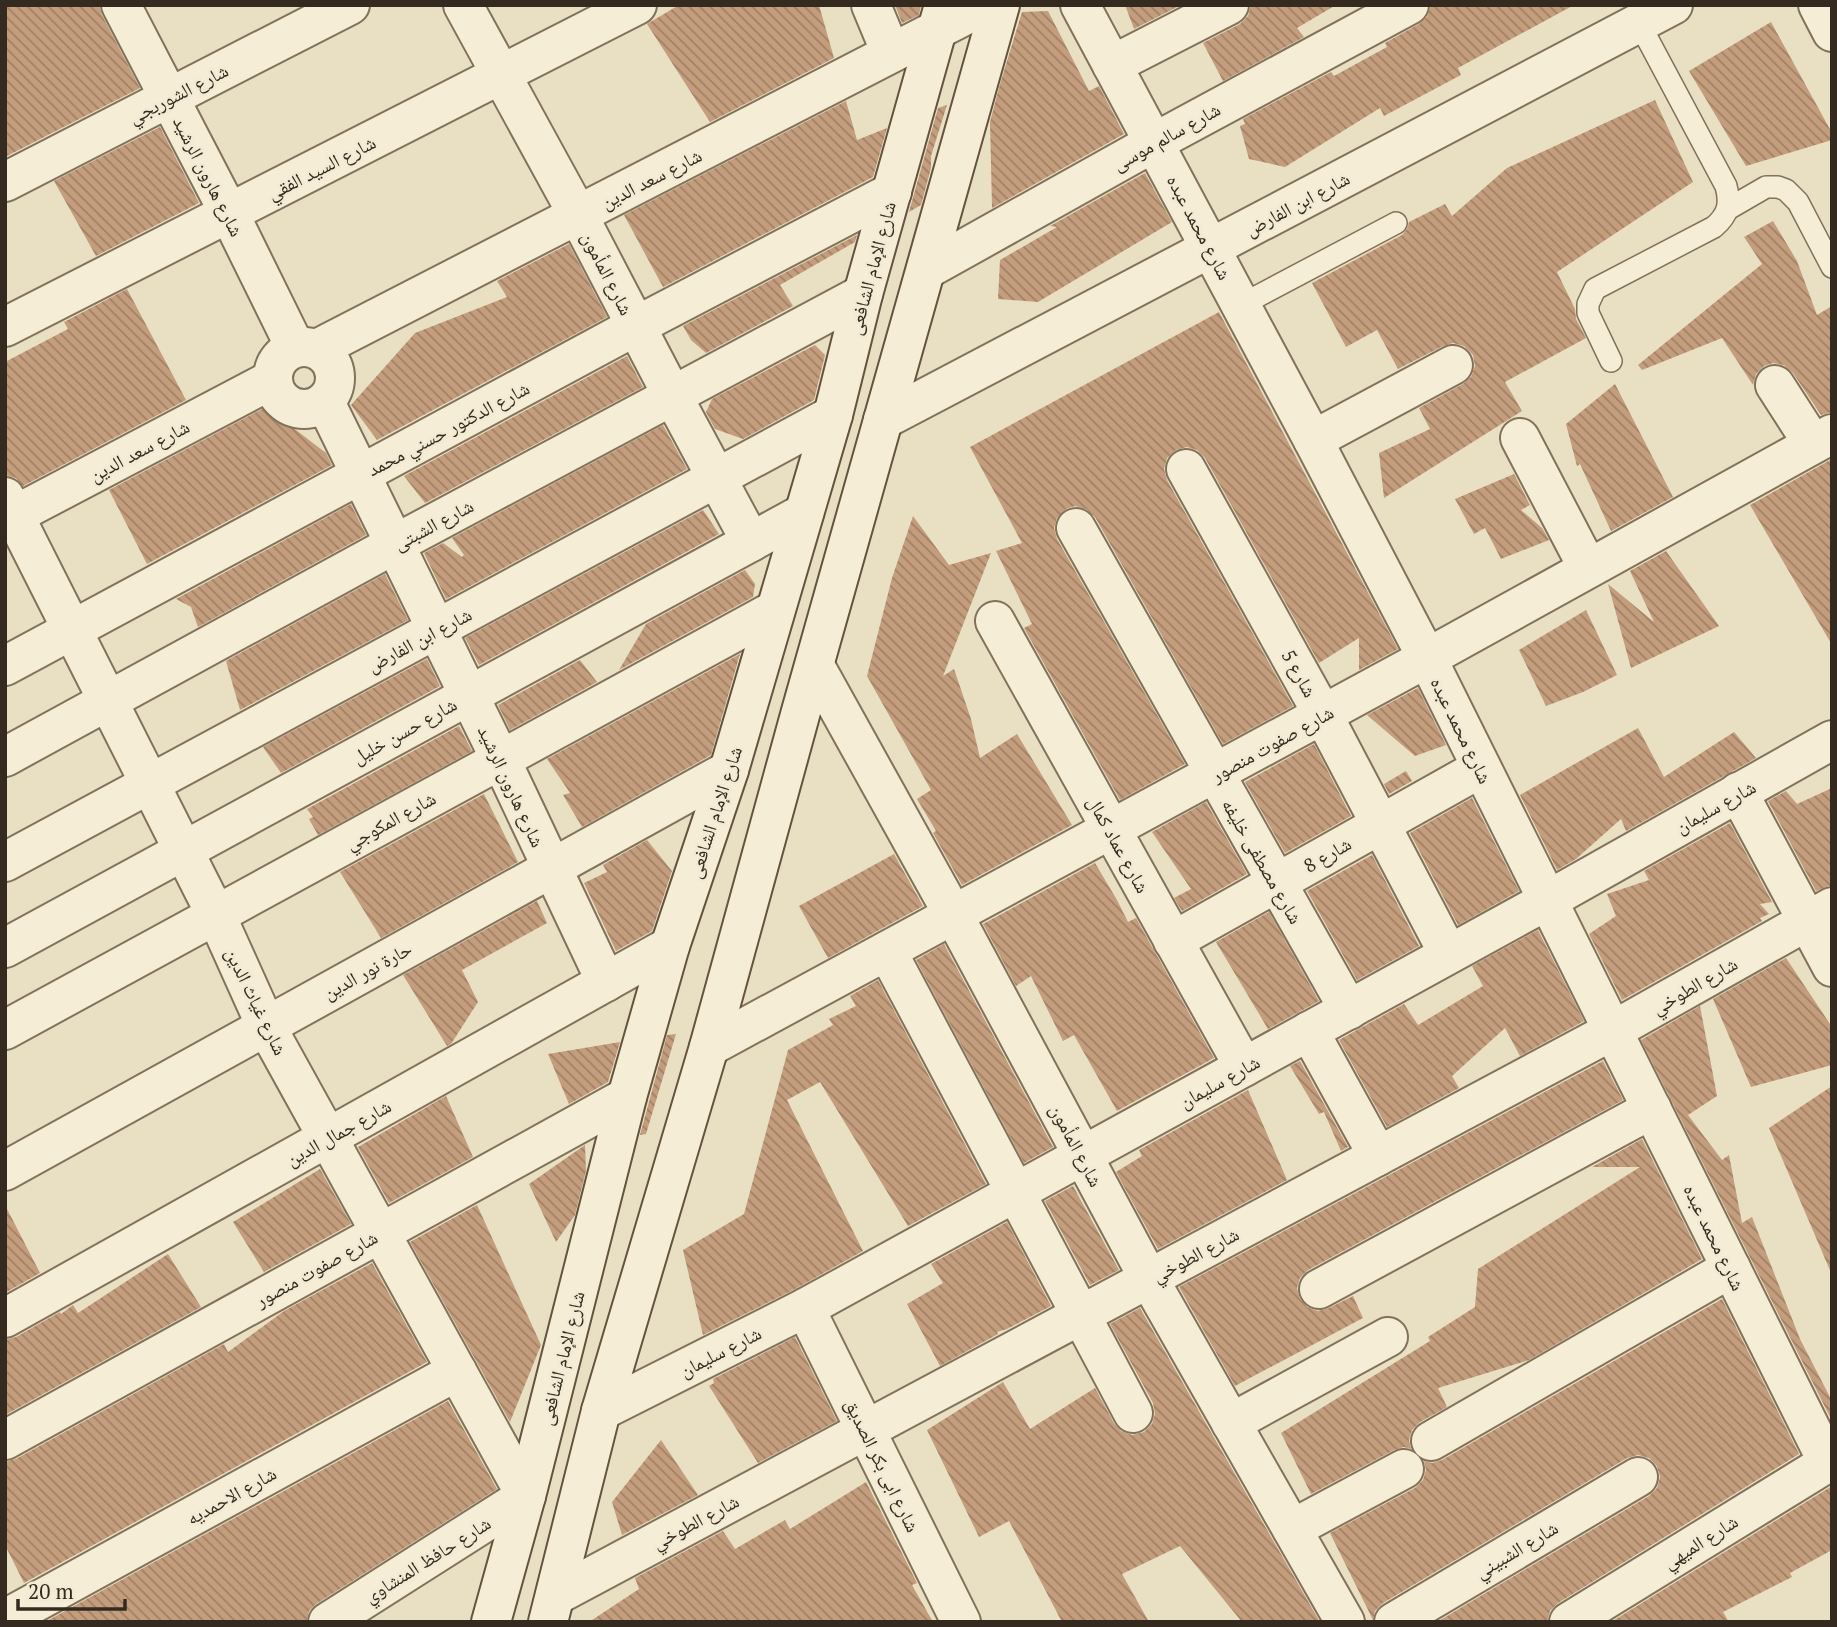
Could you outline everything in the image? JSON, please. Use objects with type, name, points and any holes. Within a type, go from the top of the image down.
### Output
[{"type":"street","name":"شارع هارون الرشيد","points":[[121,5],[229,213],[306,348]]},
{"type":"street","name":"شارع الشوربجي","points":[[5,182],[350,5]]},
{"type":"street","name":"شارع المأمون","points":[[463,5],[579,215],[751,542]]},
{"type":"street","name":"شارع السيد الفقي","points":[[5,327],[637,5]]},
{"type":"street","points":[[872,5],[891,53]]},
{"type":"street","name":"شارع سعد الدين","points":[[306,348],[579,215],[891,53],[941,18],[985,5]]},
{"type":"street","points":[[552,1609],[601,1412],[709,1047],[1000,5]]},
{"type":"street","name":"شارع محمد عبده","points":[[1080,5],[1427,658],[1830,1462]]},
{"type":"street","points":[[1112,65],[1229,5]]},
{"type":"street","name":"شارع سالم موسى","points":[[926,271],[1154,142],[1409,5]]},
{"type":"street","name":"شارع ابن الفارض","points":[[884,420],[1673,5]]},
{"type":"street","points":[[1818,5],[1832,32]]},
{"type":"street","name":"شارع الإمام الشافعى","points":[[491,1622],[526,1496],[627,1097],[670,946],[729,770],[833,415],[863,294],[941,18]]},
{"type":"street","name":"شارع الدكتور حسني محمد","points":[[5,666],[636,326],[892,192]]},
{"type":"street","name":"شارع الشبتى","points":[[5,757],[395,544],[863,294]]},
{"type":"street","points":[[306,348],[327,356],[334,367],[335,380],[332,392],[325,402],[301,410],[289,406],[279,398],[273,387],[273,379],[276,362],[284,353],[306,348]]},
{"type":"street","points":[[1313,440],[1452,365]]},
{"type":"street","name":"شارع سعد الدين","points":[[9,511],[273,379]]},
{"type":"street","points":[[1775,385],[1823,439]]},
{"type":"street","name":"شارع هارون الرشيد","points":[[325,402],[501,760],[606,982]]},
{"type":"street","name":"شارع ابن الفارض","points":[[5,862],[833,415]]},
{"type":"street","points":[[1520,438],[1588,568]]},
{"type":"street","name":"شارع صفوت منصور","points":[[709,1047],[1214,775],[1823,439]]},
{"type":"street","name":"شارع 5","points":[[1186,468],[1323,715],[1448,953]]},
{"type":"street","name":"شارع غياث الدين","points":[[9,511],[184,850],[266,1026],[526,1496]]},
{"type":"street","name":"شارع حسن خليل","points":[[5,948],[804,513]]},
{"type":"street","name":"شارع مصطفى خليفه","points":[[1076,528],[1349,1010]]},
{"type":"street","name":"شارع المكوجي","points":[[5,1030],[775,610]]},
{"type":"street","name":"شارع عماد كمال","points":[[995,621],[1244,1067]]},
{"type":"street","name":"شارع المأمون","points":[[815,666],[954,916],[1149,1279],[1345,1622]]},
{"type":"street","name":"شارع سليمان","points":[[601,1412],[805,1308],[1548,900],[1832,740]]},
{"type":"street","name":"شارع 8","points":[[1173,941],[1481,768]]},
{"type":"street","name":"حارة نور الدين","points":[[5,1171],[729,770]]},
{"type":"street","points":[[1738,792],[1819,913],[1832,967]]},
{"type":"street","name":"شارع الطوخي","points":[[552,1609],[865,1430],[1612,1031],[1819,913]]},
{"type":"street","name":"شارع جمال الدين","points":[[5,1318],[670,946]]},
{"type":"street","points":[[887,951],[1133,1413]]},
{"type":"street","points":[[1309,1031],[1378,1156]]},
{"type":"street","name":"شارع صفوت منصور","points":[[5,1440],[627,1097]]},
{"type":"street","points":[[1319,1289],[1652,1109]]},
{"type":"street","points":[[1431,1441],[1731,1268]]},
{"type":"street","name":"شارع ابى بكر الصديق","points":[[805,1308],[961,1622]]},
{"type":"street","points":[[1231,1423],[1388,1336]]},
{"type":"street","name":"شارع الاحمديه","points":[[5,1619],[457,1371]]},
{"type":"street","name":"شارع الميهي","points":[[1569,1622],[1830,1462]]},
{"type":"street","points":[[1292,1529],[1404,1469]]},
{"type":"street","name":"شارع الشبيني","points":[[1394,1622],[1638,1477]]},
{"type":"street","name":"شارع حافظ المنشاوي","points":[[328,1622],[526,1496]]},
{"type":"lane","points":[[1611,361],[1588,313],[1588,304],[1595,289],[1714,227],[1723,219],[1728,209],[1729,197],[1726,186],[1639,23]]},
{"type":"lane","points":[[1728,209],[1766,187],[1786,190],[1798,202],[1832,267]]},
{"type":"lane","points":[[1241,305],[1396,223]]},
{"type":"building","points":[[5,5],[99,5],[140,88],[5,157]]},
{"type":"building","points":[[679,5],[819,5],[834,58],[710,122],[647,24]]},
{"type":"building","points":[[895,5],[921,5],[919,15],[902,23]]},
{"type":"building","points":[[1125,5],[1181,5],[1134,29]]},
{"type":"building","points":[[1251,5],[1336,5],[1297,28],[1304,37],[1223,81],[1203,43],[1240,24],[1248,16]]},
{"type":"building","points":[[1431,5],[1574,5],[1458,68],[1461,75],[1384,116],[1380,108],[1285,167],[1249,159],[1240,126],[1245,124],[1243,119],[1331,72],[1334,76],[1387,47],[1385,43],[1427,17]]},
{"type":"building","points":[[1048,11],[1089,91],[1099,86],[1124,134],[992,208],[990,122],[1000,84],[1022,12]]},
{"type":"building","points":[[1771,22],[1832,133],[1832,140],[1746,166],[1689,71]]},
{"type":"building","points":[[1655,100],[1693,182],[1557,272],[1586,338],[1505,382],[1522,411],[1384,498],[1379,453],[1430,429],[1419,408],[1471,377],[1475,366],[1473,355],[1464,346],[1453,343],[1398,369],[1377,330],[1346,347],[1312,283],[1402,235],[1409,222],[1445,204],[1452,216],[1507,168]]},
{"type":"building","points":[[846,101],[857,140],[887,128],[873,177],[663,287],[624,215]]},
{"type":"building","points":[[947,105],[931,156],[931,168],[921,205],[909,212],[938,108]]},
{"type":"building","points":[[160,127],[199,203],[96,256],[54,181]]},
{"type":"building","points":[[1145,173],[1172,222],[1038,302],[998,299],[1000,260],[1057,227],[1050,226]]},
{"type":"building","points":[[1773,221],[1797,261],[1817,315],[1832,306],[1832,412],[1821,415],[1793,373],[1784,365],[1773,363],[1764,366],[1756,374],[1753,385],[1722,338],[1642,370],[1638,365],[1762,264],[1744,237]]},
{"type":"building","points":[[857,235],[855,242],[780,285],[793,306],[706,353],[691,340],[683,326]]},
{"type":"building","points":[[569,244],[607,317],[377,440],[351,405],[415,333],[507,297],[497,281]]},
{"type":"building","points":[[127,289],[186,400],[23,486],[16,478],[5,475],[5,362],[68,329],[64,322]]},
{"type":"building","points":[[1219,312],[1398,649],[1359,670],[1359,638],[1319,663],[1205,458],[1197,450],[1187,447],[1176,450],[1167,458],[1164,469],[1167,480],[1293,706],[1223,744],[1095,517],[1086,509],[1075,506],[1066,509],[1057,518],[1054,528],[1057,539],[1185,764],[1120,800],[1024,628],[1032,624],[996,551],[1022,543],[970,447]]},
{"type":"building","points":[[815,345],[825,355],[814,400],[743,439],[715,429],[706,412],[712,399]]},
{"type":"building","points":[[627,356],[643,387],[425,503],[404,476]]},
{"type":"building","points":[[1615,384],[1673,497],[1611,531],[1580,464],[1577,466],[1566,424]]},
{"type":"building","points":[[266,407],[326,453],[332,465],[147,564],[109,490]]},
{"type":"building","points":[[663,425],[687,469],[446,599],[424,553],[443,543],[462,557],[464,555],[452,538]]},
{"type":"building","points":[[1832,459],[1832,645],[1750,505]]},
{"type":"building","points":[[1514,474],[1530,505],[1521,510],[1542,528],[1549,540],[1501,559],[1485,528],[1474,534],[1455,499]]},
{"type":"building","points":[[351,504],[366,535],[198,627],[191,607],[176,599]]},
{"type":"building","points":[[703,510],[719,534],[479,665],[465,638]]},
{"type":"building","points":[[913,516],[949,565],[991,553],[943,676],[954,669],[971,719],[980,758],[1017,734],[1072,825],[962,885],[917,799],[931,790],[867,676],[892,578]]},
{"type":"building","points":[[1666,551],[1719,626],[1631,668],[1608,584],[1654,622],[1630,571]]},
{"type":"building","points":[[745,570],[755,584],[753,597],[619,670],[646,624]]},
{"type":"building","points":[[385,574],[408,620],[240,710],[226,661]]},
{"type":"building","points":[[1586,610],[1617,675],[1546,706],[1519,650]]},
{"type":"building","points":[[740,654],[711,755],[582,827],[563,795],[570,793],[547,759]]},
{"type":"building","points":[[427,659],[440,686],[281,773],[263,747]]},
{"type":"building","points":[[580,660],[597,682],[510,730],[498,705]]},
{"type":"building","points":[[1418,688],[1446,745],[1415,756],[1367,715]]},
{"type":"building","points":[[459,726],[472,751],[318,835],[309,819],[313,817],[307,809]]},
{"type":"building","points":[[1638,728],[1664,777],[1734,732],[1756,758],[1626,831],[1621,819],[1576,859],[1557,870],[1520,795]]},
{"type":"building","points":[[1314,744],[1351,816],[1285,853],[1245,782]]},
{"type":"building","points":[[1406,771],[1412,781],[1389,794],[1384,784]]},
{"type":"building","points":[[1832,788],[1832,885],[1816,891],[1768,801],[1786,791],[1797,804]]},
{"type":"building","points":[[484,794],[518,862],[381,938],[340,872]]},
{"type":"building","points":[[1472,798],[1519,891],[1458,925],[1410,833]]},
{"type":"building","points":[[1206,802],[1247,874],[1182,911],[1174,898],[1191,889],[1152,832]]},
{"type":"building","points":[[1730,823],[1772,902],[1760,904],[1769,914],[1760,918],[1762,921],[1622,1000],[1589,934],[1616,916],[1607,894],[1649,880],[1644,871]]},
{"type":"building","points":[[647,840],[672,871],[652,931],[616,951],[584,883],[607,872],[603,865]]},
{"type":"building","points":[[894,854],[923,906],[828,958],[799,906]]},
{"type":"building","points":[[1372,855],[1419,946],[1357,980],[1307,891]]},
{"type":"building","points":[[1095,863],[1128,922],[1136,918],[1214,1058],[1117,1111],[1074,1035],[1063,1041],[1031,976],[1016,986],[983,924]]},
{"type":"building","points":[[537,901],[547,923],[462,970],[478,1002],[451,1044],[447,1046],[403,975]]},
{"type":"building","points":[[1269,912],[1319,1001],[1268,1029],[1216,942]]},
{"type":"building","points":[[1538,930],[1584,1021],[1520,1056],[1505,1028],[1452,1076],[1459,1088],[1387,1127],[1339,1040],[1404,1004],[1418,1025],[1483,986],[1472,966]]},
{"type":"building","points":[[944,944],[1053,1147],[1024,1163],[916,960]]},
{"type":"building","points":[[1786,958],[1832,1027],[1832,1065],[1751,1087],[1713,999]]},
{"type":"building","points":[[878,980],[986,1184],[908,1226],[820,1082],[787,1100],[863,1251],[703,1335],[683,1250],[744,1214],[788,1050],[833,1025],[829,1019],[856,1006],[850,996]]},
{"type":"building","points":[[1700,1006],[1717,1096],[1688,1115],[1722,1160],[1729,1155],[1742,1223],[1752,1217],[1800,1339],[1832,1401],[1832,1421],[1641,1040]]},
{"type":"building","points":[[676,1034],[646,1134],[640,1135],[667,1035]]},
{"type":"building","points":[[620,1042],[608,1082],[569,1104],[548,1054]]},
{"type":"building","points":[[1300,1061],[1348,1147],[1341,1151],[1324,1112],[1319,1114],[1290,1066]]},
{"type":"building","points":[[1603,1061],[1623,1100],[1308,1270],[1300,1278],[1297,1288],[1300,1299],[1307,1307],[1318,1311],[1353,1296],[1363,1318],[1235,1386],[1179,1287]]},
{"type":"building","points":[[1832,1086],[1832,1275],[1769,1128]]},
{"type":"building","points":[[1248,1090],[1287,1180],[1158,1249],[1116,1172],[1142,1156],[1139,1150]]},
{"type":"building","points":[[446,1096],[473,1157],[389,1203],[358,1147]]},
{"type":"building","points":[[1642,1139],[1702,1259],[1529,1360],[1438,1388],[1447,1407],[1420,1422],[1412,1430],[1409,1440],[1411,1449],[1404,1447],[1394,1450],[1311,1494],[1281,1433],[1430,1341],[1428,1337],[1475,1307],[1478,1269],[1640,1167],[1592,1167]]},
{"type":"building","points":[[585,1145],[586,1171],[575,1215],[556,1242],[529,1184]]},
{"type":"building","points":[[320,1169],[351,1224],[264,1272],[233,1222]]},
{"type":"building","points":[[1073,1186],[1119,1270],[1090,1285],[1045,1201]]},
{"type":"building","points":[[5,1205],[40,1273],[5,1293]]},
{"type":"building","points":[[477,1205],[541,1345],[510,1422],[410,1242]]},
{"type":"building","points":[[1007,1222],[1051,1306],[997,1332],[998,1334],[940,1366],[907,1304],[943,1283],[931,1264]]},
{"type":"building","points":[[168,1254],[201,1307],[5,1415],[5,1340],[16,1337],[60,1312],[61,1314],[73,1305],[78,1313]]},
{"type":"building","points":[[372,1263],[427,1362],[24,1583],[5,1545],[5,1462],[16,1459],[224,1344],[228,1352],[284,1311]]},
{"type":"building","points":[[1722,1299],[1799,1454],[1558,1603],[1550,1611],[1547,1622],[1437,1622],[1649,1496],[1657,1488],[1660,1477],[1657,1466],[1649,1458],[1638,1455],[1627,1458],[1383,1603],[1375,1611],[1373,1620],[1330,1533],[1415,1488],[1423,1480],[1426,1470],[1424,1461],[1432,1463],[1442,1460]]},
{"type":"building","points":[[1140,1308],[1320,1622],[1242,1622],[1180,1546],[1122,1574],[1149,1622],[1062,1622],[1009,1521],[979,1537],[927,1430],[1003,1382],[1030,1429],[1095,1388],[1121,1431],[1132,1435],[1144,1432],[1152,1424],[1155,1414],[1153,1403],[1110,1324]]},
{"type":"building","points":[[795,1337],[837,1421],[758,1463],[709,1386],[714,1383],[713,1379]]},
{"type":"building","points":[[448,1401],[497,1489],[316,1604],[304,1622],[45,1622]]},
{"type":"building","points":[[661,1440],[698,1495],[622,1535],[612,1502]]},
{"type":"building","points":[[866,1482],[917,1583],[912,1585],[933,1622],[589,1622],[639,1589],[635,1578],[723,1531],[735,1549],[785,1520],[790,1529]]},
{"type":"building","points":[[1832,1486],[1832,1550],[1790,1573],[1792,1577],[1723,1612],[1729,1622],[1611,1622]]}]
